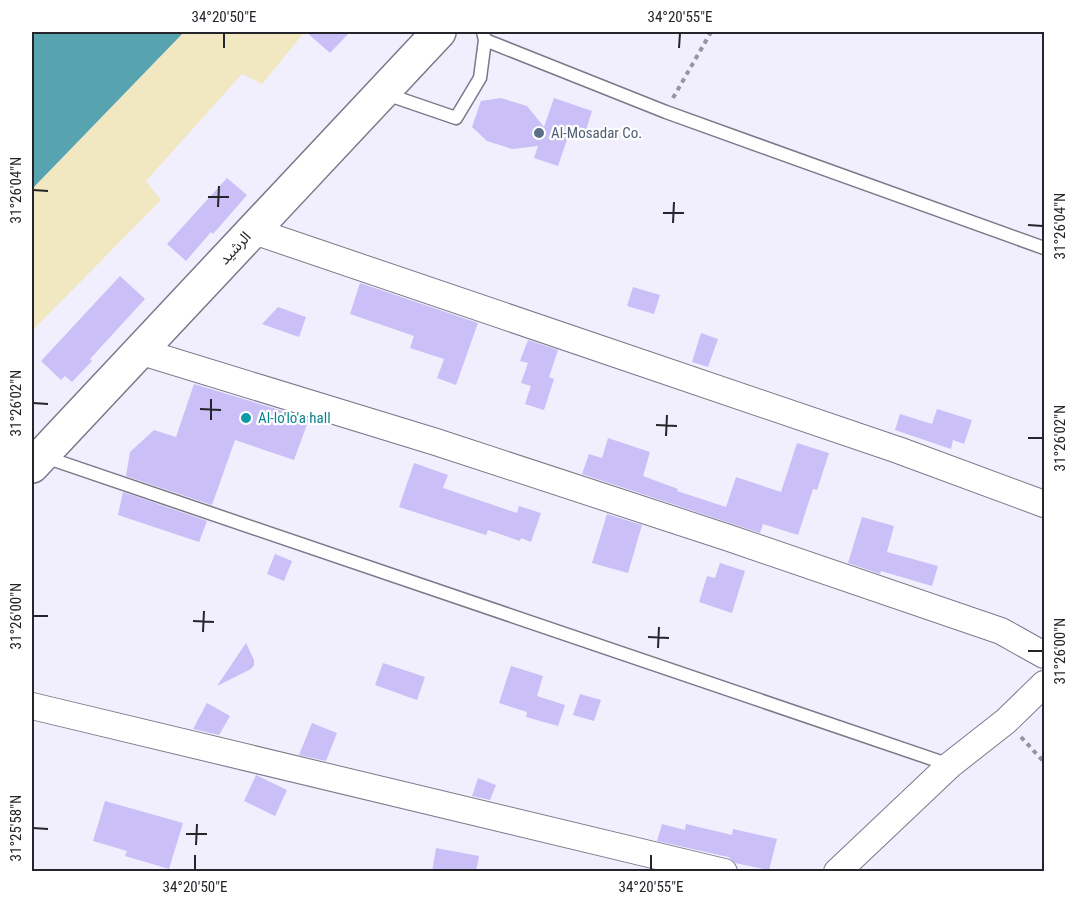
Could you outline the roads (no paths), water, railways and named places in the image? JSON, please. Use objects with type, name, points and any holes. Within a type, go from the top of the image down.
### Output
[{"type":"main road","name":"الرشيد","points":[[36,461],[439,32]]},
{"type":"street","points":[[251,230],[886,446],[1044,504]]},
{"type":"street","points":[[139,351],[436,442],[729,538],[1001,631],[1044,655]]},
{"type":"street","points":[[837,872],[950,765],[1006,721],[1044,684]]},
{"type":"street","points":[[32,706],[724,872]]},
{"type":"lane","points":[[381,93],[456,118],[480,78],[484,36],[666,112],[1044,248]]},
{"type":"lane","points":[[36,461],[950,765]]},
{"type":"water","points":[[32,32],[184,32],[32,189]]},
{"type":"place","name":"Al-Mosadar Co.","points":[[539,133]]},
{"type":"place","name":"Al-lo'lo'a hall","points":[[246,418]]}]
